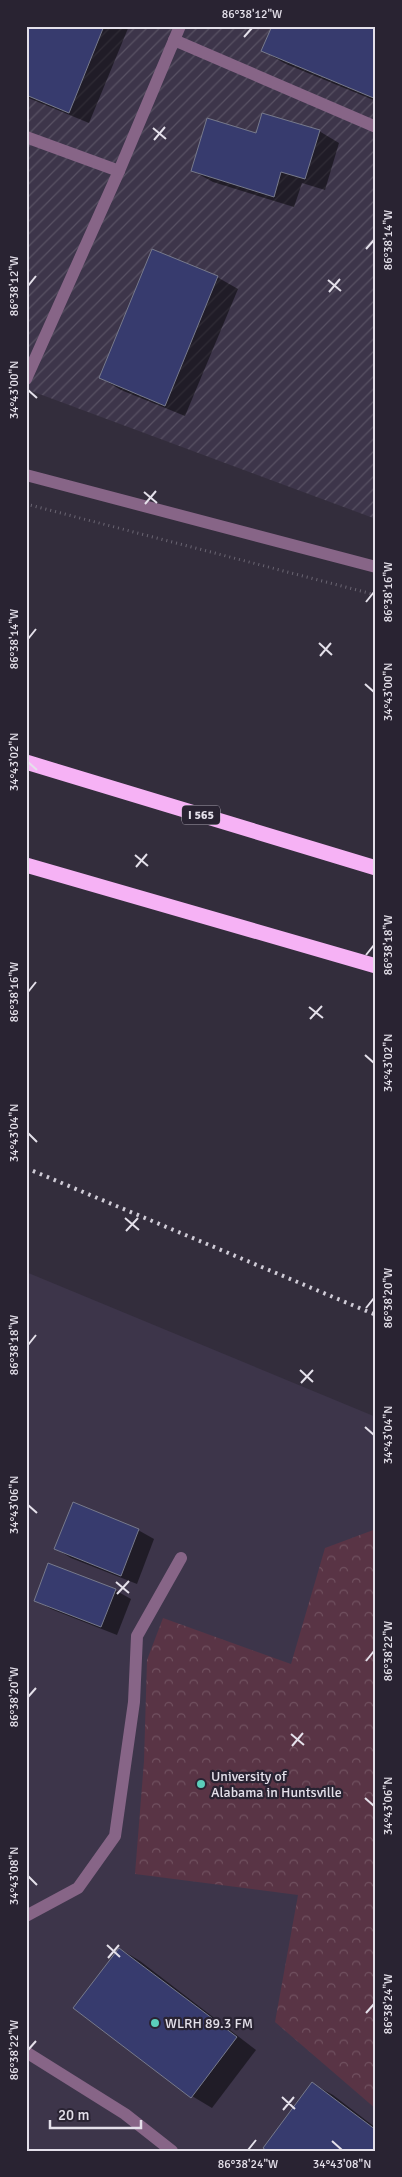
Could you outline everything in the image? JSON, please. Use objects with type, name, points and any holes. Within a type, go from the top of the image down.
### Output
[{"type":"highway","name":"I 565","points":[[26,762],[376,868]]},
{"type":"highway","points":[[26,864],[376,966]]},
{"type":"street","points":[[26,379],[119,171],[180,26]]},
{"type":"street","points":[[174,40],[376,128]]},
{"type":"street","points":[[26,138],[119,171]]},
{"type":"street","points":[[26,475],[376,567]]},
{"type":"street","points":[[26,1916],[78,1888],[115,1836],[134,1702],[137,1636],[181,1558]]},
{"type":"street","points":[[26,2052],[125,2114],[172,2151]]},
{"type":"path","points":[[26,504],[376,595]]},
{"type":"shaded area","points":[[26,26],[376,26],[376,519],[26,389]]},
{"type":"shaded area","name":"University of Alabama in Huntsville","points":[[26,1272],[376,1417],[376,2151],[26,2151]]},
{"type":"green space","points":[[376,1529],[376,2109],[275,2022],[298,1895],[135,1874],[144,1761],[147,1660],[163,1618],[291,1664],[325,1548]]},
{"type":"building","points":[[27,26],[104,26],[69,113],[26,95]]},
{"type":"building","points":[[272,26],[376,26],[376,99],[261,51]]},
{"type":"building","points":[[262,113],[320,130],[305,179],[281,172],[274,197],[191,171],[207,118],[256,133]]},
{"type":"building","points":[[152,249],[218,276],[165,406],[99,378]]},
{"type":"building","points":[[73,1502],[139,1529],[121,1576],[54,1549]]},
{"type":"building","points":[[48,1563],[116,1589],[101,1627],[34,1601]]},
{"type":"building","name":"WLRH 89.3 FM","points":[[119,1948],[237,2037],[191,2098],[73,2008]]},
{"type":"building","points":[[312,2082],[376,2130],[376,2151],[267,2151],[263,2148]]},
{"type":"railway","points":[[26,1168],[376,1315]]},
{"type":"place","name":"University of Alabama in Huntsville","points":[[201,1784]]},
{"type":"place","name":"WLRH 89.3 FM","points":[[155,2023]]}]
